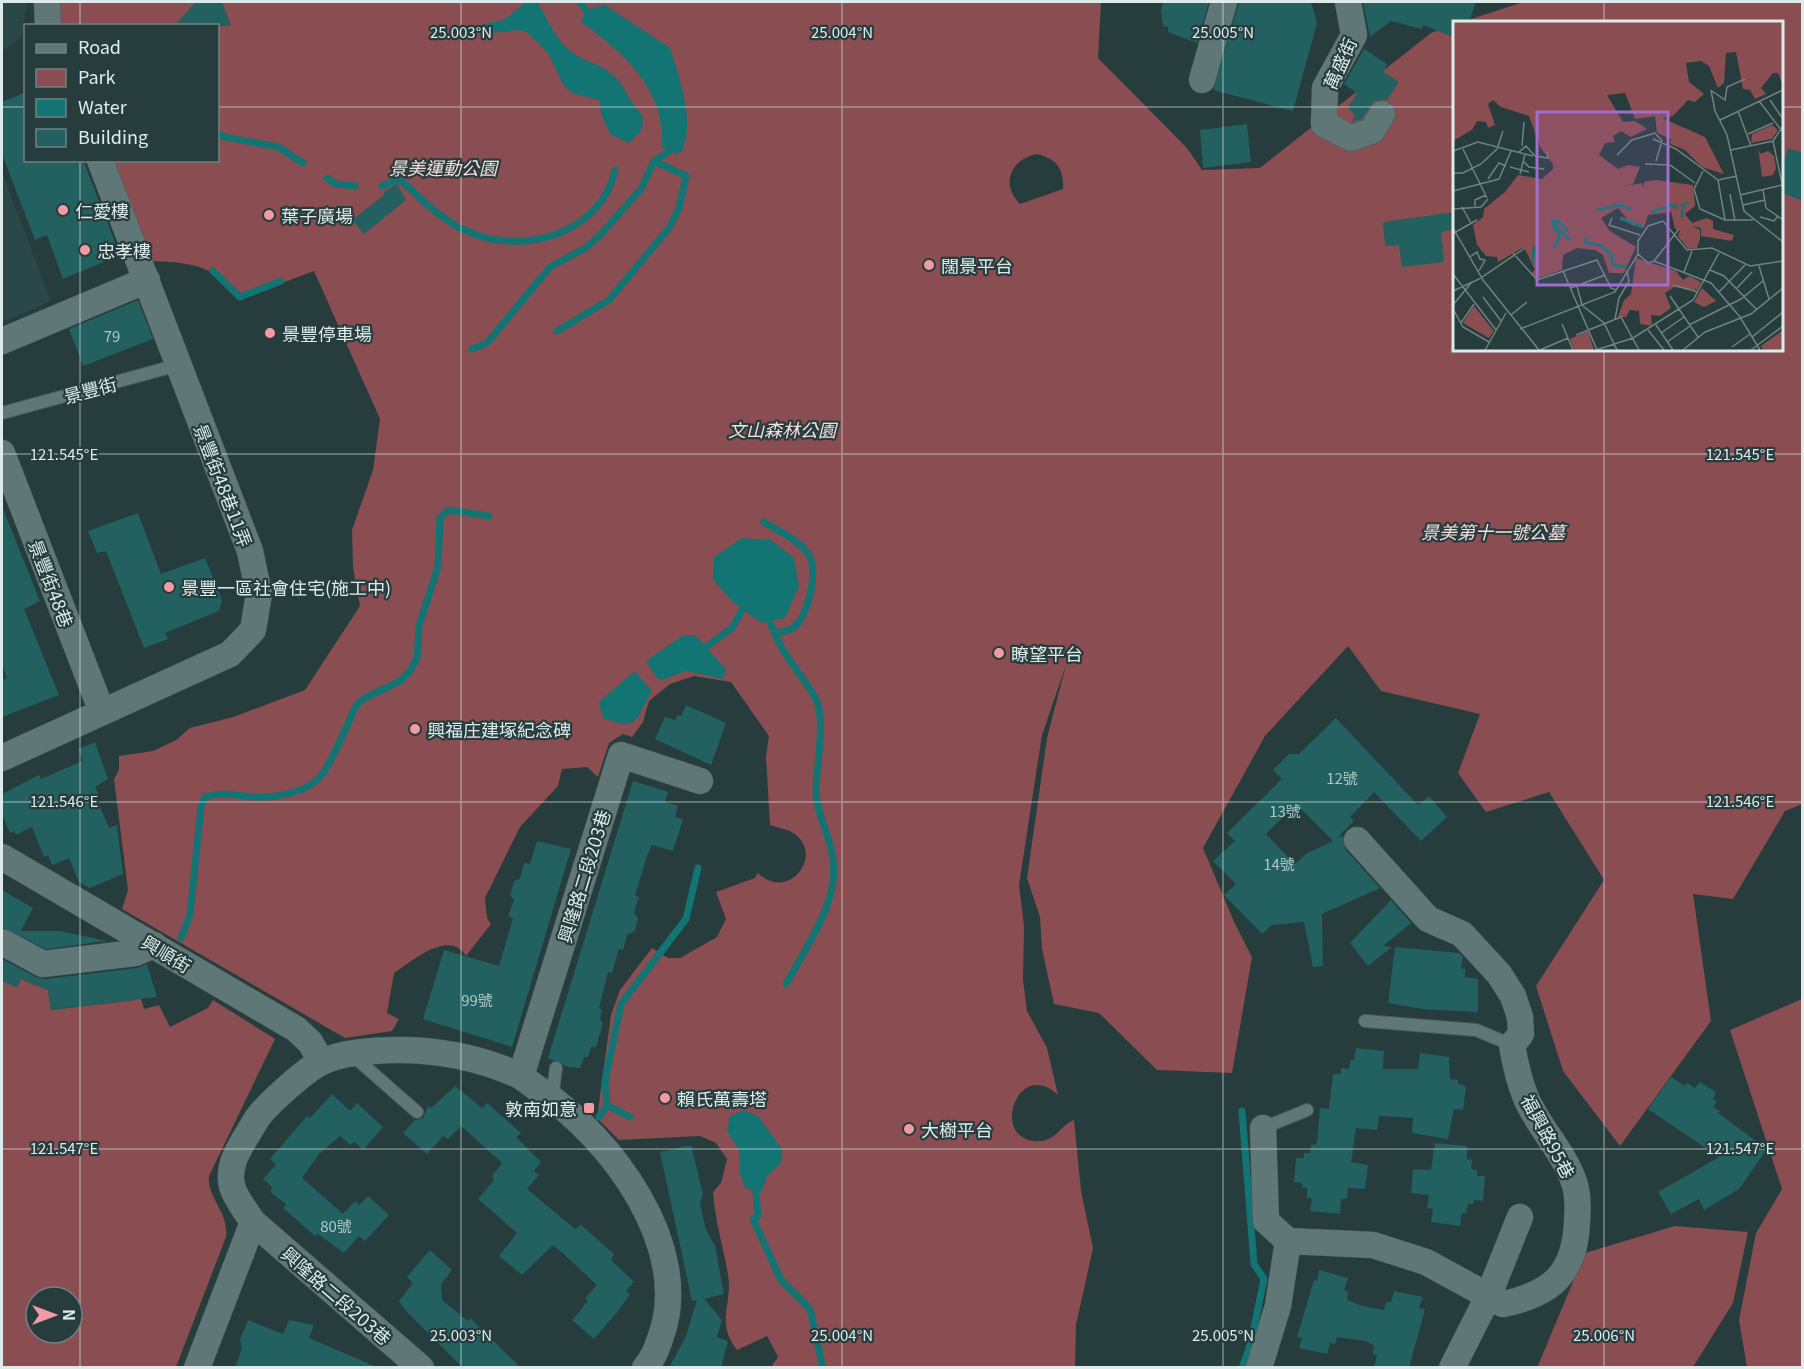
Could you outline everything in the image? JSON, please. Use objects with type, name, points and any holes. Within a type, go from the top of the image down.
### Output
[{"type":"street","points":[[47,2],[48,24]]},
{"type":"street","points":[[1202,80],[1224,2]]},
{"type":"street","name":"萬盛街","points":[[1348,2],[1354,35],[1325,88],[1324,124],[1351,138],[1372,131],[1382,114]]},
{"type":"street","name":"景豐街48巷11弄","points":[[2,758],[230,654],[253,630],[259,594],[249,551],[101,162]]},
{"type":"street","points":[[2,341],[147,280]]},
{"type":"street","name":"景豐街48巷","points":[[2,453],[102,712]]},
{"type":"street","name":"興隆路二段203巷","points":[[521,1076],[621,755],[700,781]]},
{"type":"street","points":[[1357,840],[1428,919],[1462,934],[1499,974],[1513,996],[1520,1017],[1521,1034],[1512,1045]]},
{"type":"street","name":"興順街","points":[[2,857],[296,1029],[310,1042],[321,1061]]},
{"type":"street","points":[[2,942],[43,964],[135,953],[154,945]]},
{"type":"street","name":"福興路95巷","points":[[1288,1241],[1372,1245],[1426,1262],[1503,1304],[1528,1299],[1552,1284],[1570,1262],[1577,1231],[1575,1186],[1566,1164],[1526,1098],[1512,1045]]},
{"type":"street","name":"興隆路二段203巷","points":[[421,1368],[253,1222],[232,1187],[232,1162],[263,1109],[321,1061],[350,1053],[408,1048],[461,1054],[521,1076],[552,1098],[590,1131],[633,1186],[660,1247],[667,1278],[668,1317],[654,1358],[645,1368]]},
{"type":"street","points":[[1259,1368],[1278,1306],[1288,1241],[1266,1221],[1263,1128]]},
{"type":"street","points":[[1452,1368],[1488,1297],[1520,1217]]},
{"type":"street","points":[[197,1368],[253,1222]]},
{"type":"lane","name":"景豐街","points":[[2,414],[178,365]]},
{"type":"lane","points":[[1365,1020],[1476,1030],[1512,1045]]},
{"type":"lane","points":[[350,1053],[417,1112]]},
{"type":"lane","points":[[552,1098],[556,1068]]},
{"type":"lane","points":[[1263,1128],[1307,1110]]},
{"type":"shaded area","points":[[2,2],[27,2],[22,36],[2,52]]},
{"type":"shaded area","points":[[2,172],[51,301],[2,322]]},
{"type":"green space","points":[[60,2],[1101,2],[1098,58],[1187,148],[1202,170],[1260,168],[1431,33],[1453,25],[1453,351],[1783,351],[1783,21],[1465,21],[1523,2],[1802,2],[1802,804],[1785,811],[1733,899],[1693,894],[1711,1021],[1620,1146],[1563,1071],[1536,986],[1604,880],[1549,792],[1486,812],[1458,773],[1480,714],[1381,691],[1348,646],[1265,736],[1203,848],[1235,924],[1252,957],[1232,1073],[1157,1070],[1099,1013],[1054,1004],[1042,949],[1040,917],[1027,878],[1047,738],[1066,665],[1042,735],[1019,885],[1024,926],[1023,980],[1027,1011],[1047,1048],[1058,1095],[1043,1086],[1030,1086],[1020,1093],[1014,1105],[1012,1118],[1015,1130],[1025,1139],[1041,1141],[1051,1138],[1074,1120],[1081,1191],[1093,1248],[1076,1325],[1075,1367],[771,1367],[778,1357],[767,1336],[737,1350],[727,1331],[728,1274],[713,1192],[721,1183],[727,1159],[716,1143],[700,1136],[619,1140],[597,1118],[611,1015],[620,990],[652,948],[668,958],[680,958],[717,937],[726,919],[716,892],[755,878],[758,873],[769,881],[790,880],[804,864],[806,854],[803,844],[796,835],[770,825],[766,756],[769,736],[731,682],[694,676],[670,684],[649,701],[643,722],[632,737],[623,734],[609,743],[598,777],[587,767],[562,769],[558,786],[520,827],[485,898],[487,918],[491,924],[466,956],[459,948],[450,945],[440,946],[420,955],[394,973],[387,1013],[399,1019],[392,1031],[345,1038],[122,909],[128,890],[114,779],[119,770],[119,756],[153,751],[176,740],[190,728],[233,717],[305,690],[360,606],[353,568],[352,530],[373,470],[380,419],[314,271],[239,299],[220,278],[205,269],[179,263],[152,261],[113,162],[219,162],[219,24],[60,24]],"holes":[[[1037,154],[1050,159],[1060,170],[1063,189],[1020,204],[1011,188],[1011,173],[1021,161],[1028,157]]]},
{"type":"green space","points":[[23,974],[25,981],[48,990],[51,1010],[135,1000],[138,989],[144,1009],[159,1005],[170,1027],[208,1008],[213,1000],[275,1039],[209,1176],[211,1192],[224,1220],[226,1237],[176,1367],[2,1368],[2,981],[17,987]]},
{"type":"green space","points":[[1802,999],[1802,1367],[1747,1367],[1739,1320],[1756,1233],[1782,1189],[1730,1030]]},
{"type":"green space","points":[[1675,1226],[1748,1232],[1733,1303],[1693,1367],[1537,1368],[1585,1253]]},
{"type":"water","points":[[527,2],[538,3],[553,30],[567,48],[579,57],[606,69],[620,83],[634,106],[642,114],[643,119],[641,130],[629,143],[610,134],[602,116],[599,100],[572,93],[564,86],[548,53],[527,32],[518,30],[483,34],[477,30],[478,26],[503,20]]},
{"type":"water","points":[[605,5],[670,48],[682,86],[687,113],[686,139],[682,151],[676,154],[662,147],[657,108],[639,75],[627,60],[581,22],[586,10]]},
{"type":"water","points":[[742,538],[771,540],[794,558],[799,586],[785,618],[762,623],[734,603],[713,580],[714,557]]},
{"type":"water","points":[[695,635],[726,669],[723,679],[686,671],[662,680],[657,678],[646,661],[682,636]]},
{"type":"water","points":[[635,671],[652,691],[639,716],[635,721],[623,724],[603,718],[599,702]]},
{"type":"water","points":[[744,1110],[758,1116],[782,1149],[781,1163],[767,1176],[762,1191],[756,1192],[745,1188],[740,1174],[739,1150],[727,1131],[730,1116]]},
{"type":"building","points":[[196,2],[222,2],[231,26],[219,26],[219,24],[176,24]]},
{"type":"building","points":[[1163,2],[1209,2],[1197,43],[1168,32],[1168,27],[1163,26],[1161,10]]},
{"type":"building","points":[[1239,2],[1311,2],[1317,23],[1293,111],[1213,90]]},
{"type":"building","points":[[1363,2],[1476,2],[1469,21],[1453,21],[1453,37],[1423,25],[1422,29],[1391,21],[1370,37]]},
{"type":"building","points":[[1364,49],[1387,64],[1384,72],[1399,82],[1387,100],[1374,101],[1362,119],[1352,122],[1355,115],[1348,108],[1357,93],[1344,84]]},
{"type":"building","points":[[24,93],[24,162],[84,162],[120,255],[63,279],[47,235],[35,240],[2,154],[2,102]]},
{"type":"building","points":[[1247,124],[1251,162],[1203,168],[1200,130]]},
{"type":"building","points":[[1788,148],[1803,153],[1803,201],[1783,193],[1783,166]]},
{"type":"building","points":[[397,184],[406,200],[364,234],[352,220],[384,195],[384,192]]},
{"type":"building","points":[[1453,212],[1453,229],[1441,232],[1444,262],[1402,267],[1399,245],[1385,246],[1383,222]]},
{"type":"building","points":[[138,300],[153,339],[83,366],[69,329]]},
{"type":"building","points":[[2,506],[40,601],[24,609],[59,695],[2,717],[2,680],[7,678],[2,664]]},
{"type":"building","name":"景豐一區社會住宅(施工中)","points":[[138,513],[161,574],[205,558],[222,600],[219,611],[165,633],[168,639],[144,648],[106,551],[97,553],[88,531]]},
{"type":"building","points":[[686,705],[726,723],[711,765],[655,739],[665,717],[675,720],[678,715],[681,716]]},
{"type":"building","points":[[1336,718],[1418,805],[1429,796],[1447,817],[1421,841],[1374,792],[1350,817],[1354,821],[1337,838],[1343,836],[1346,850],[1380,888],[1322,914],[1323,966],[1313,967],[1304,922],[1272,925],[1262,934],[1224,895],[1236,884],[1213,861],[1235,841],[1227,833],[1282,779],[1273,770],[1289,754],[1299,754]],"holes":[[[1291,809],[1295,813],[1301,809],[1333,841],[1306,854],[1295,864],[1266,834]]]},
{"type":"building","points":[[95,742],[108,779],[95,787],[99,794],[95,795],[109,828],[117,825],[123,874],[90,888],[79,882],[69,858],[52,865],[48,855],[44,857],[32,827],[16,835],[14,831],[10,833],[2,814],[2,794],[39,775],[41,779],[83,761],[78,749]]},
{"type":"building","points":[[633,781],[668,792],[665,802],[678,806],[675,817],[683,820],[673,851],[652,845],[635,896],[639,897],[634,913],[638,918],[635,931],[627,935],[623,950],[619,949],[612,973],[608,972],[599,1008],[602,1010],[600,1019],[603,1023],[596,1047],[591,1047],[588,1057],[584,1057],[580,1068],[568,1067],[548,1058]]},
{"type":"building","points":[[537,841],[571,849],[512,1047],[423,1019],[444,950],[499,966],[513,918],[508,916],[514,900],[510,895],[514,881],[520,879],[524,863],[530,864]]},
{"type":"building","points":[[2,890],[33,908],[21,931],[60,931],[107,941],[46,949],[2,927]]},
{"type":"building","points":[[1391,900],[1411,923],[1383,946],[1392,947],[1368,966],[1350,943]]},
{"type":"building","points":[[1395,947],[1459,953],[1463,957],[1461,968],[1465,969],[1465,977],[1478,979],[1478,1012],[1422,1009],[1388,1003]]},
{"type":"building","points":[[2,959],[36,977],[45,979],[137,968],[147,964],[157,997],[51,1010],[48,990],[20,979],[17,988],[2,981]]},
{"type":"building","points":[[1356,1048],[1384,1051],[1383,1069],[1418,1069],[1420,1053],[1449,1057],[1450,1079],[1458,1080],[1458,1084],[1466,1086],[1463,1110],[1454,1109],[1448,1139],[1412,1133],[1413,1118],[1379,1116],[1377,1130],[1356,1128],[1351,1162],[1368,1165],[1365,1189],[1348,1188],[1347,1199],[1341,1199],[1340,1214],[1310,1211],[1312,1199],[1307,1198],[1307,1188],[1302,1187],[1302,1183],[1294,1182],[1296,1158],[1304,1158],[1304,1153],[1310,1153],[1311,1145],[1317,1144],[1320,1108],[1329,1109],[1333,1074],[1341,1074],[1341,1068],[1349,1069],[1351,1060],[1354,1060]]},
{"type":"building","points":[[1671,1077],[1685,1086],[1687,1083],[1695,1088],[1700,1082],[1716,1092],[1713,1099],[1717,1102],[1713,1107],[1720,1111],[1718,1113],[1767,1149],[1739,1189],[1704,1210],[1699,1199],[1671,1214],[1658,1192],[1719,1157],[1648,1109]]},
{"type":"building","points":[[455,1086],[482,1108],[487,1103],[521,1133],[516,1137],[541,1162],[534,1171],[539,1175],[527,1189],[575,1229],[581,1225],[614,1254],[611,1260],[634,1282],[626,1291],[630,1294],[594,1339],[572,1320],[588,1301],[585,1298],[597,1285],[567,1257],[553,1245],[522,1275],[499,1256],[517,1233],[478,1199],[494,1180],[492,1176],[502,1163],[461,1126],[448,1139],[443,1136],[427,1154],[403,1133],[415,1120],[423,1118],[428,1106],[431,1108]]},
{"type":"building","points":[[332,1094],[350,1111],[357,1103],[383,1127],[363,1150],[355,1142],[350,1145],[340,1136],[319,1154],[302,1178],[343,1214],[355,1201],[359,1205],[368,1196],[389,1215],[365,1241],[359,1236],[344,1253],[318,1234],[315,1236],[283,1208],[286,1204],[270,1192],[272,1187],[263,1179],[276,1165],[270,1159],[307,1116],[310,1118]]},
{"type":"building","points":[[1435,1143],[1467,1146],[1467,1159],[1472,1160],[1471,1169],[1477,1170],[1477,1176],[1485,1176],[1483,1201],[1474,1200],[1473,1204],[1468,1204],[1466,1213],[1462,1213],[1460,1226],[1431,1222],[1433,1209],[1427,1208],[1429,1195],[1411,1193],[1413,1169],[1431,1170]]},
{"type":"building","points":[[691,1145],[703,1194],[700,1204],[706,1230],[715,1246],[724,1294],[704,1299],[722,1320],[717,1337],[728,1341],[721,1368],[669,1368],[686,1336],[697,1300],[692,1301],[660,1152]]},
{"type":"building","points":[[430,1250],[452,1270],[441,1284],[442,1300],[468,1321],[470,1318],[521,1368],[463,1368],[405,1310],[399,1301],[413,1283],[407,1277]]},
{"type":"building","points":[[1319,1270],[1348,1278],[1344,1290],[1348,1292],[1347,1300],[1363,1306],[1384,1310],[1386,1302],[1391,1302],[1394,1291],[1423,1297],[1419,1308],[1425,1309],[1409,1368],[1374,1368],[1377,1355],[1373,1354],[1374,1346],[1366,1341],[1337,1337],[1335,1344],[1330,1343],[1327,1354],[1299,1348],[1302,1338],[1297,1337]]},
{"type":"building","points":[[248,1320],[283,1334],[289,1320],[314,1325],[309,1338],[379,1368],[235,1368],[242,1348],[240,1340]]},
{"type":"waterway","points":[[580,2],[586,10]]},
{"type":"waterway","points":[[219,134],[278,147],[303,163]]},
{"type":"waterway","points":[[472,349],[487,343],[550,267],[587,247],[601,234],[641,189],[654,161],[668,152]]},
{"type":"waterway","points":[[557,331],[609,300],[669,228],[679,208],[686,176],[654,161]]},
{"type":"waterway","points":[[382,186],[397,180],[403,182],[434,210],[469,232],[490,239],[535,240],[557,234],[577,224],[594,210],[607,192],[615,170]]},
{"type":"waterway","points":[[327,178],[336,184],[355,186]]},
{"type":"waterway","points":[[213,271],[240,297],[281,281]]},
{"type":"waterway","points":[[181,938],[190,915],[201,807],[205,797],[220,794],[253,797],[283,795],[300,790],[320,777],[334,754],[356,706],[363,699],[400,681],[410,671],[417,658],[419,626],[438,567],[440,518],[448,510],[489,516]]},
{"type":"waterway","points":[[764,522],[800,545],[809,555],[813,571],[807,604],[798,623],[791,629],[775,634],[770,622]]},
{"type":"waterway","points":[[706,647],[732,628],[743,609]]},
{"type":"waterway","points":[[775,634],[784,652],[816,699],[819,708],[820,731],[816,791],[820,814],[832,853],[834,870],[832,887],[821,921],[786,984]]},
{"type":"waterway","points":[[607,1105],[605,1081],[621,1004],[686,919],[698,868]]},
{"type":"waterway","points":[[599,1117],[607,1105],[630,1117]]},
{"type":"waterway","points":[[1242,1111],[1254,1264],[1264,1279],[1251,1343],[1242,1368]]},
{"type":"waterway","points":[[756,1192],[758,1216],[753,1219],[781,1280],[810,1309],[823,1368]]},
{"type":"place","name":"仁愛樓","points":[[63,210]]},
{"type":"place","name":"葉子廣場","points":[[269,215]]},
{"type":"place","name":"忠孝樓","points":[[85,250]]},
{"type":"place","name":"闊景平台","points":[[929,265]]},
{"type":"place","name":"景豐停車場","points":[[270,333]]},
{"type":"place","name":"景豐一區社會住宅(施工中)","points":[[169,587]]},
{"type":"place","name":"瞭望平台","points":[[999,653]]},
{"type":"place","name":"興福庄建塚紀念碑","points":[[415,729]]},
{"type":"place","name":"賴氏萬壽塔","points":[[665,1098]]},
{"type":"place","name":"敦南如意","points":[[589,1108]]},
{"type":"place","name":"大樹平台","points":[[909,1129]]},
{"type":"park label","name":"景美運動公園","points":[[443,167]]},
{"type":"park label","name":"文山森林公園","points":[[782,429]]},
{"type":"park label","name":"景美第十一號公墓","points":[[1493,531]]}]
